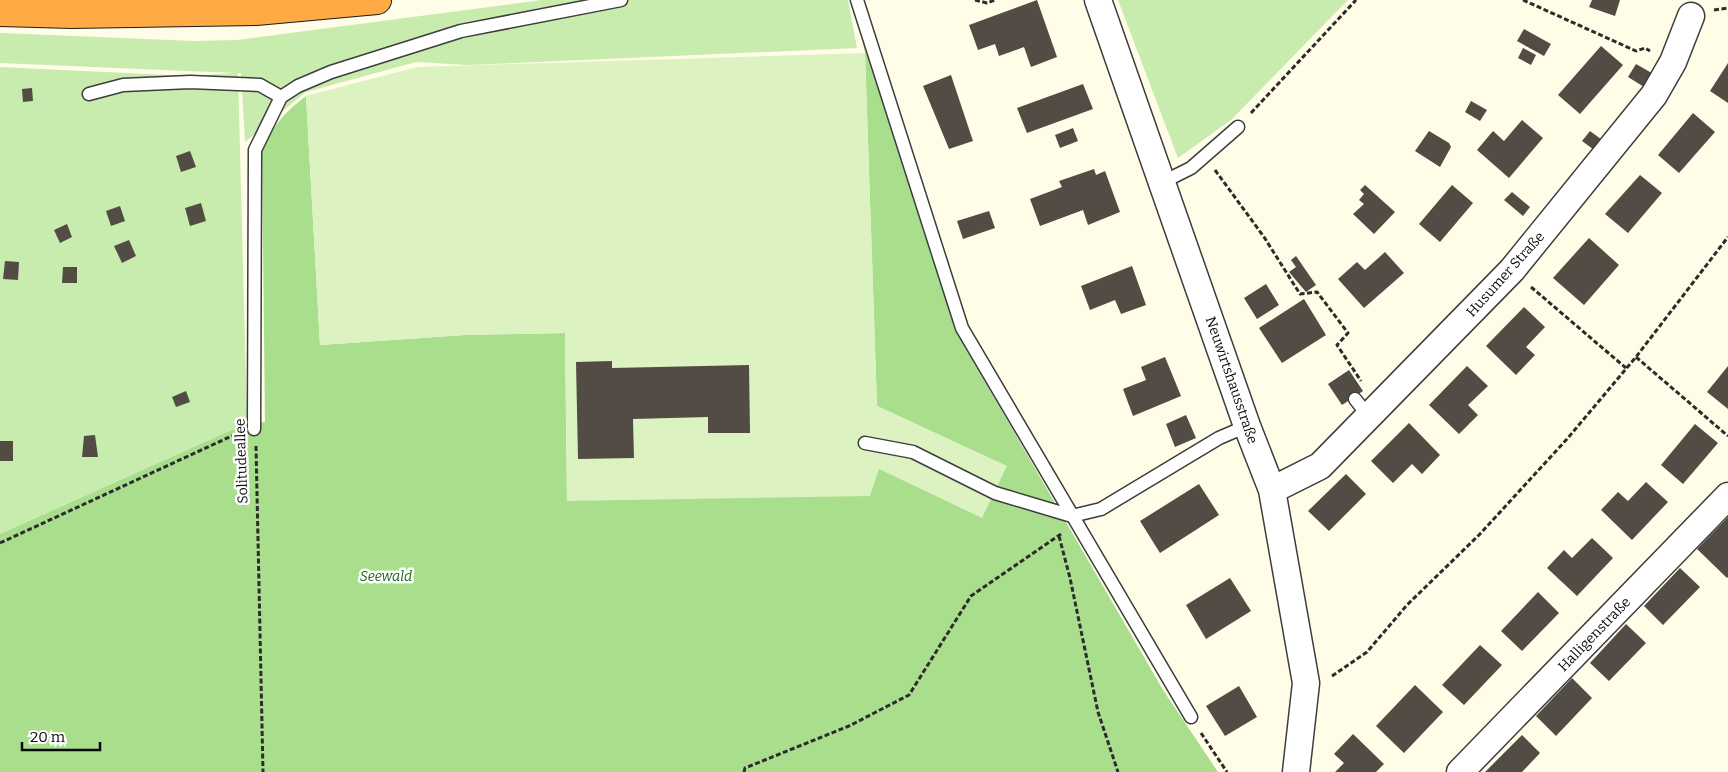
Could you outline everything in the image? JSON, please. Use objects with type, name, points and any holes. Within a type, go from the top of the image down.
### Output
[{"type":"highway","points":[[0,12],[72,14],[256,11],[377,0]]},
{"type":"street","name":"Neuwirtshausstraße","points":[[1098,0],[1247,426],[1272,490],[1306,683],[1296,772]]},
{"type":"street","name":"Husumer Straße","points":[[1272,490],[1320,466],[1362,408],[1512,270],[1654,96],[1673,62],[1691,16]]},
{"type":"street","name":"Halligenstraße","points":[[1460,772],[1728,496]]},
{"type":"lane","points":[[89,94],[123,85],[190,82],[260,85],[281,96],[298,86],[331,72],[461,31],[621,0]]},
{"type":"lane","points":[[857,0],[962,328],[1191,717]]},
{"type":"lane","name":"Solitudeallee","points":[[254,429],[255,150],[281,96]]},
{"type":"lane","points":[[1163,182],[1198,169],[1238,127]]},
{"type":"lane","points":[[865,443],[913,452],[995,493],[1072,516],[1101,509],[1219,438],[1247,426]]},
{"type":"path","points":[[975,0],[987,3],[996,0]]},
{"type":"path","points":[[1238,127],[1356,0]]},
{"type":"path","points":[[1523,0],[1636,51],[1645,48],[1673,62]]},
{"type":"path","points":[[1198,169],[1217,170],[1264,237],[1300,294],[1317,292],[1348,332],[1336,345],[1360,379]]},
{"type":"path","points":[[1306,683],[1325,681],[1367,652],[1407,605],[1480,534],[1567,439],[1636,357],[1728,237]]},
{"type":"path","points":[[1512,270],[1626,368]]},
{"type":"path","points":[[1636,357],[1728,436]]},
{"type":"path","points":[[0,543],[242,432],[254,429]]},
{"type":"path","name":"Solitudeallee","points":[[254,429],[263,772]]},
{"type":"path","points":[[744,772],[745,768],[849,726],[909,695],[971,596],[1059,536],[1072,516]]},
{"type":"path","points":[[1059,536],[1070,578],[1098,712],[1118,772]]},
{"type":"path","points":[[1200,731],[1227,772]]},
{"type":"green space","points":[[542,0],[848,0],[857,48],[468,65],[416,62],[306,92],[245,142],[241,73],[238,73],[247,423],[0,534],[0,67],[189,76],[234,73],[0,63],[0,33],[194,41],[237,40]]},
{"type":"green space","name":"Seewald","points":[[855,0],[955,330],[1163,690],[1218,772],[0,772],[0,534],[247,423],[265,422],[262,152],[270,134],[280,121],[306,96],[320,345],[465,335],[565,333],[567,501],[878,469],[1006,466],[877,406],[865,53]]},
{"type":"green space","points":[[1118,0],[1348,0],[1231,120],[1178,158]]},
{"type":"green space","points":[[865,53],[877,406],[1007,466],[982,518],[879,469],[870,496],[567,501],[565,333],[465,335],[320,345],[306,96],[417,67]]},
{"type":"building","points":[[1037,0],[1057,57],[1031,67],[1024,47],[999,56],[995,44],[978,50],[969,25]]},
{"type":"building","points":[[1592,0],[1620,0],[1615,16],[1589,7]]},
{"type":"building","points":[[1524,29],[1551,44],[1544,56],[1517,41]]},
{"type":"building","points":[[1601,46],[1623,65],[1580,114],[1558,95]]},
{"type":"building","points":[[1523,48],[1536,55],[1531,65],[1518,58]]},
{"type":"building","points":[[1728,63],[1728,103],[1710,91]]},
{"type":"building","points":[[1636,64],[1657,76],[1649,90],[1628,77]]},
{"type":"building","points":[[951,75],[973,141],[949,149],[923,86]]},
{"type":"building","points":[[1083,84],[1093,109],[1027,133],[1017,108]]},
{"type":"building","points":[[32,88],[33,101],[23,102],[22,89]]},
{"type":"building","points":[[1471,101],[1487,110],[1480,121],[1465,112]]},
{"type":"building","points":[[1693,113],[1715,132],[1679,173],[1658,155]]},
{"type":"building","points":[[1522,120],[1543,138],[1509,178],[1477,150],[1493,131],[1504,141]]},
{"type":"building","points":[[1073,128],[1078,141],[1060,148],[1055,135]]},
{"type":"building","points":[[1429,131],[1449,143],[1451,147],[1440,167],[1415,151]]},
{"type":"building","points":[[1590,131],[1609,145],[1601,155],[1582,141]]},
{"type":"building","points":[[190,151],[196,167],[181,172],[176,156]]},
{"type":"building","points":[[1094,169],[1096,175],[1105,171],[1120,212],[1088,225],[1083,210],[1040,226],[1030,199],[1062,187],[1059,181]]},
{"type":"building","points":[[1640,175],[1662,193],[1628,233],[1605,214]]},
{"type":"building","points":[[1365,185],[1395,212],[1374,234],[1353,214],[1364,204],[1359,200],[1364,194],[1360,190]]},
{"type":"building","points":[[1452,185],[1473,203],[1440,242],[1419,224]]},
{"type":"building","points":[[1512,192],[1530,207],[1523,216],[1504,200]]},
{"type":"building","points":[[201,203],[206,221],[190,226],[185,208]]},
{"type":"building","points":[[120,206],[125,221],[111,226],[106,211]]},
{"type":"building","points":[[989,211],[995,228],[963,239],[957,221]]},
{"type":"building","points":[[67,224],[72,237],[60,243],[54,230]]},
{"type":"building","points":[[1589,238],[1619,265],[1584,305],[1553,278]]},
{"type":"building","points":[[129,240],[136,256],[122,263],[114,246]]},
{"type":"building","points":[[1385,252],[1404,273],[1364,308],[1338,279],[1357,262],[1365,270]]},
{"type":"building","points":[[1296,256],[1316,285],[1306,292],[1289,272],[1296,267],[1291,260]]},
{"type":"building","points":[[5,261],[19,262],[18,280],[3,279]]},
{"type":"building","points":[[1132,266],[1146,305],[1121,314],[1115,300],[1090,310],[1081,286]]},
{"type":"building","points":[[63,267],[77,267],[77,283],[62,283]]},
{"type":"building","points":[[1266,284],[1279,305],[1257,319],[1244,298]]},
{"type":"building","points":[[1304,299],[1326,335],[1282,363],[1259,328]]},
{"type":"building","points":[[1524,307],[1545,327],[1526,347],[1535,355],[1516,375],[1486,346]]},
{"type":"building","points":[[1165,357],[1181,396],[1133,416],[1123,389],[1146,380],[1141,367]]},
{"type":"building","points":[[612,361],[612,368],[749,365],[750,433],[708,433],[708,417],[633,419],[634,458],[578,459],[576,362]]},
{"type":"building","points":[[1467,366],[1488,386],[1468,405],[1478,415],[1459,434],[1429,405]]},
{"type":"building","points":[[1728,366],[1728,409],[1707,392]]},
{"type":"building","points":[[1349,370],[1363,391],[1342,405],[1328,384]]},
{"type":"building","points":[[186,391],[190,402],[176,407],[172,397]]},
{"type":"building","points":[[1186,415],[1196,438],[1175,447],[1166,424]]},
{"type":"building","points":[[1409,423],[1440,455],[1422,474],[1412,464],[1393,483],[1371,461]]},
{"type":"building","points":[[1695,424],[1718,443],[1683,484],[1661,465]]},
{"type":"building","points":[[95,435],[98,457],[82,457],[84,436]]},
{"type":"building","points":[[0,441],[13,441],[13,461],[0,461]]},
{"type":"building","points":[[1346,474],[1366,494],[1329,531],[1308,511]]},
{"type":"building","points":[[1646,482],[1668,502],[1632,540],[1601,510],[1618,492],[1628,501]]},
{"type":"building","points":[[1199,484],[1219,515],[1160,553],[1140,521]]},
{"type":"building","points":[[1728,517],[1728,577],[1727,578],[1697,549]]},
{"type":"building","points":[[1592,538],[1613,558],[1577,596],[1547,568],[1564,550],[1572,558]]},
{"type":"building","points":[[1680,568],[1700,587],[1663,625],[1644,606]]},
{"type":"building","points":[[1230,578],[1251,611],[1206,639],[1186,605]]},
{"type":"building","points":[[1538,592],[1559,613],[1522,651],[1501,631]]},
{"type":"building","points":[[1626,624],[1646,643],[1609,681],[1590,663]]},
{"type":"building","points":[[1480,645],[1502,665],[1464,705],[1442,685]]},
{"type":"building","points":[[1572,678],[1592,698],[1556,736],[1536,716]]},
{"type":"building","points":[[1415,685],[1443,712],[1404,753],[1376,726]]},
{"type":"building","points":[[1239,686],[1257,717],[1225,736],[1206,706]]},
{"type":"building","points":[[1353,734],[1384,764],[1376,772],[1335,772],[1344,763],[1334,754]]},
{"type":"building","points":[[1522,735],[1540,753],[1522,772],[1485,772]]}]
